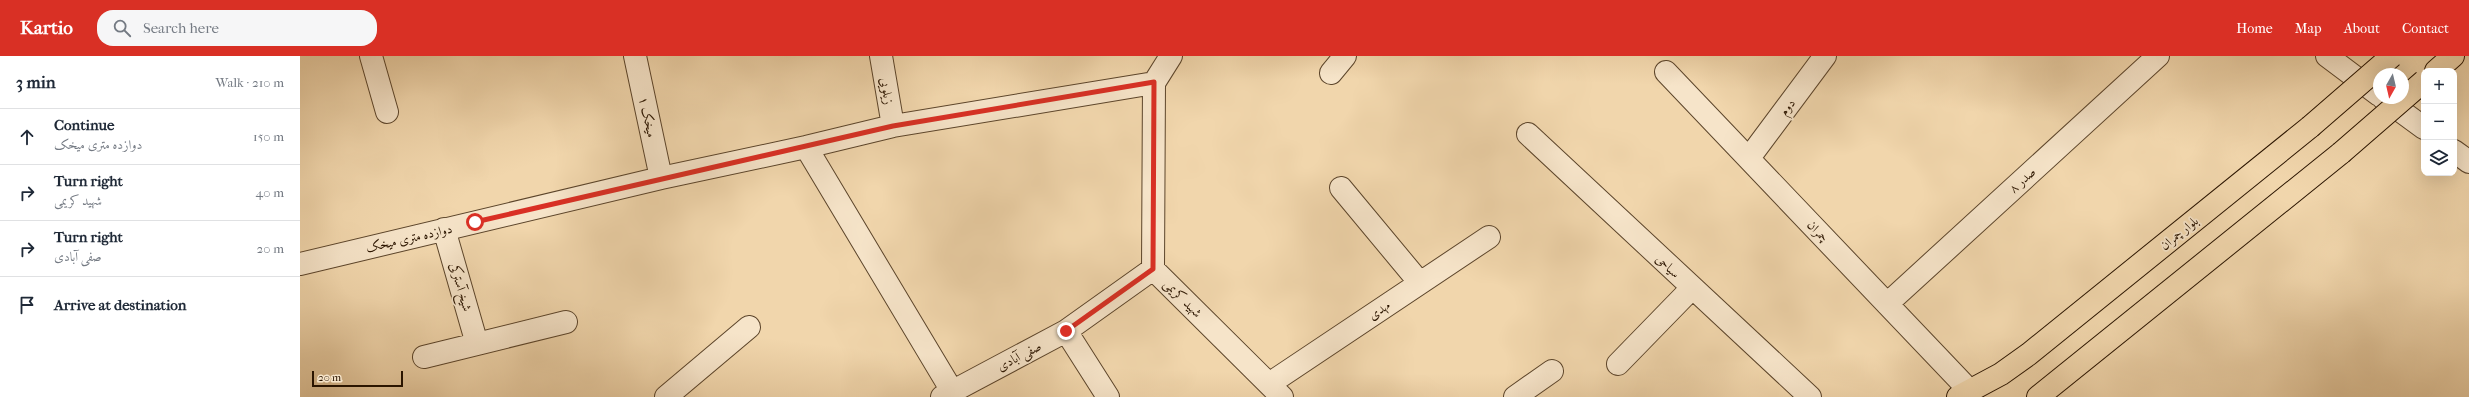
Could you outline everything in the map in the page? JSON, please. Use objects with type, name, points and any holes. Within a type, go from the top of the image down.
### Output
[{"type":"main road","name":"بلوار چمران","points":[[1964,394],[2001,374],[2029,354],[2310,127],[2392,56]]},
{"type":"main road","points":[[2439,68],[2453,56]]},
{"type":"main road","points":[[2038,397],[2341,153],[2421,84]]},
{"type":"street","points":[[371,56],[387,112]]},
{"type":"street","name":"میخک ۱","points":[[635,56],[661,178]]},
{"type":"street","name":"زیلویی","points":[[881,56],[893,126]]},
{"type":"street","points":[[1154,82],[1171,56]]},
{"type":"street","points":[[1331,73],[1345,56]]},
{"type":"street","name":"دوم","points":[[1749,158],[1825,56]]},
{"type":"street","name":"صدر ۸","points":[[1887,304],[2158,56]]},
{"type":"street","points":[[2327,56],[2373,90]]},
{"type":"street","name":"چمران","points":[[1666,72],[1887,304],[1964,394]]},
{"type":"street","name":"دوازده متری میخک","points":[[300,264],[661,178],[806,147],[893,126],[1154,82]]},
{"type":"street","name":"شهید کریمی","points":[[1154,82],[1153,269],[1275,390]]},
{"type":"street","points":[[2391,104],[2421,126]]},
{"type":"street","name":"سیاحی","points":[[1528,134],[1810,397]]},
{"type":"street","points":[[806,147],[947,394]]},
{"type":"street","points":[[2457,152],[2469,162]]},
{"type":"street","points":[[1341,188],[1420,283]]},
{"type":"street","name":"شیخ آسترکی","points":[[444,229],[477,344]]},
{"type":"street","name":"مهدی","points":[[1275,390],[1420,283],[1489,237]]},
{"type":"street","name":"صفی آبادی","points":[[947,394],[1066,331],[1153,269]]},
{"type":"street","points":[[1618,364],[1692,288]]},
{"type":"street","points":[[424,357],[566,322]]},
{"type":"street","points":[[666,396],[749,326]]},
{"type":"street","points":[[1066,331],[1108,397]]},
{"type":"street","points":[[1515,397],[1552,371]]},
{"type":"route","points":[[475,222],[661,178],[806,147],[893,126],[1154,82],[1153,269],[1066,331]]}]
